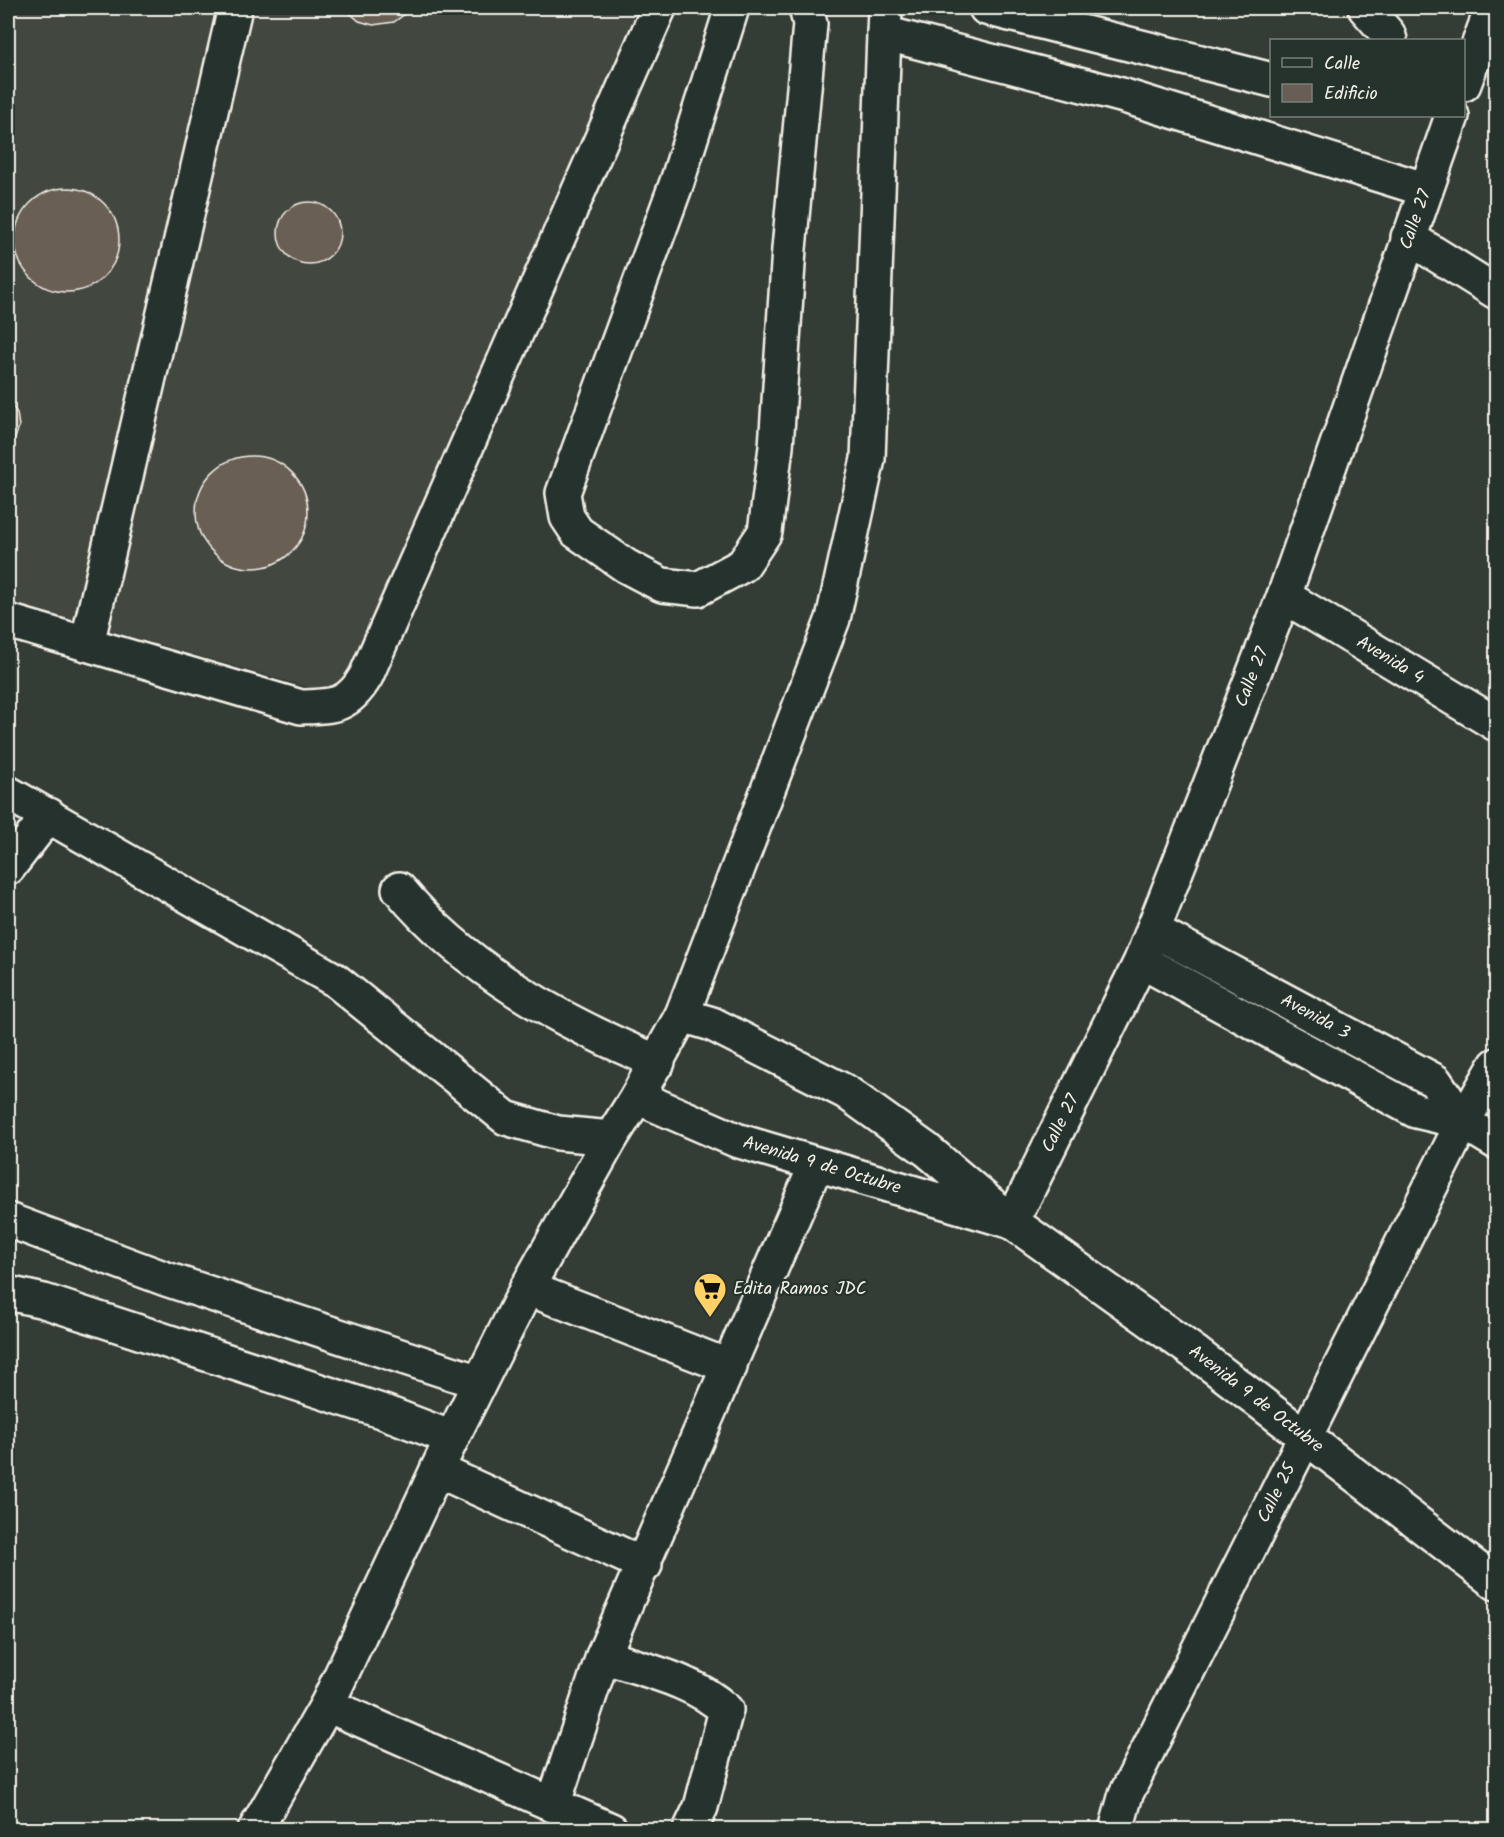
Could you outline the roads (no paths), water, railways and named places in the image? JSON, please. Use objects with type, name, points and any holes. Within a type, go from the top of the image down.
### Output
[{"type":"street","points":[[87,644],[235,8]]},
{"type":"street","points":[[8,621],[301,707],[335,706],[359,688],[659,8]]},
{"type":"street","points":[[732,8],[677,182],[563,494],[567,517],[577,532],[626,566],[662,585],[698,589],[743,565],[765,532],[777,447],[789,249],[810,24],[807,8]]},
{"type":"street","points":[[986,8],[1270,79]]},
{"type":"street","points":[[1365,8],[1382,26],[1389,39]]},
{"type":"street","points":[[1465,81],[1492,8]]},
{"type":"street","points":[[260,1820],[327,1705],[452,1438],[527,1288],[611,1138],[658,1062],[682,1015],[833,619],[868,459],[885,20],[1424,189]]},
{"type":"street","name":"Calle 27","points":[[1012,1222],[1141,961],[1284,596],[1424,189],[1452,117]]},
{"type":"street","points":[[1408,237],[1497,292]]},
{"type":"street","name":"Avenida 4","points":[[1284,596],[1497,724]]},
{"type":"street","points":[[8,794],[49,815],[335,980],[506,1118],[558,1132],[611,1138]]},
{"type":"street","points":[[8,868],[49,815]]},
{"type":"street","points":[[399,889],[415,909],[477,964],[552,1011],[609,1042],[658,1062]]},
{"type":"street","name":"Avenida 3","points":[[1153,930],[1435,1081],[1463,1122]]},
{"type":"street","name":"Avenida 3","points":[[1141,961],[1416,1111],[1463,1122],[1497,1142]]},
{"type":"street","name":"Avenida 9 de Octubre","points":[[682,1015],[712,1024],[846,1092],[927,1150],[1012,1222],[1197,1354],[1497,1583]]},
{"type":"street","name":"Calle 25","points":[[1116,1830],[1126,1794],[1463,1122],[1497,1065]]},
{"type":"street","name":"Avenida 9 de Octubre","points":[[637,1097],[709,1131],[1012,1222]]},
{"type":"street","points":[[554,1805],[603,1656],[645,1565],[816,1165]]},
{"type":"street","points":[[8,1220],[166,1279],[479,1382]]},
{"type":"street","points":[[527,1288],[730,1367]]},
{"type":"street","points":[[8,1293],[55,1304],[384,1412],[452,1438]]},
{"type":"street","points":[[437,1470],[645,1565]]},
{"type":"street","points":[[603,1656],[681,1683],[712,1697],[726,1710],[701,1807],[690,1830]]},
{"type":"street","points":[[327,1705],[611,1830]]},
{"type":"place","name":"Edita Ramos JDC","points":[[710,1318]]}]
